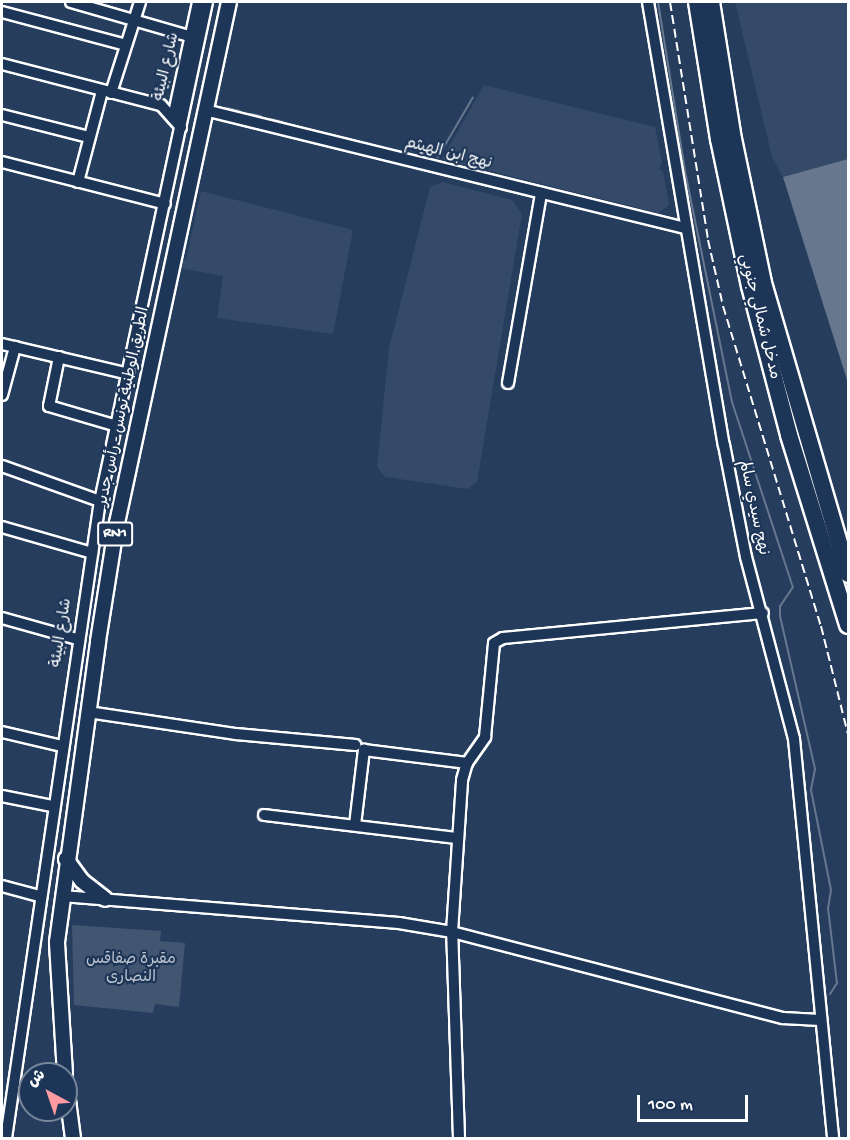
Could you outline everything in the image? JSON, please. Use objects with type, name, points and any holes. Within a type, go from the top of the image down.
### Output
[{"type":"highway","name":"مدخل شمالي جنوبي","points":[[697,2],[728,186],[757,316],[789,435],[849,625]]},
{"type":"highway","name":"مدخل شمالي جنوبي","points":[[711,2],[733,138],[763,283],[849,574]]},
{"type":"main road","name":"الطريق الوطنية تونس - رأس جدير","points":[[64,1062],[57,983],[62,896],[117,523],[229,2]]},
{"type":"main road","points":[[66,859],[82,881],[105,899]]},
{"type":"main road","points":[[71,1122],[73,1138]]},
{"type":"street","points":[[71,2],[89,4],[134,20],[195,37]]},
{"type":"street","points":[[78,182],[89,137],[126,45],[140,2]]},
{"type":"street","name":"شارع البيئة","points":[[6,1138],[52,806],[100,501],[181,133],[198,2]]},
{"type":"street","name":"شارع البيئة","points":[[181,133],[172,116],[207,2]]},
{"type":"street","name":"نهج سيدي سالم","points":[[648,2],[684,228],[746,557],[763,613],[794,740],[833,1138]]},
{"type":"street","points":[[2,12],[126,45]]},
{"type":"street","points":[[2,64],[161,105],[172,116]]},
{"type":"street","name":"نهج ابن الهيثم","points":[[205,110],[684,228]]},
{"type":"street","points":[[2,115],[89,137]]},
{"type":"street","points":[[2,162],[165,204]]},
{"type":"street","points":[[508,383],[542,193]]},
{"type":"street","points":[[2,344],[129,374]]},
{"type":"street","points":[[2,395],[15,347]]},
{"type":"street","points":[[59,357],[49,406],[117,426]]},
{"type":"street","points":[[2,466],[100,501]]},
{"type":"street","points":[[2,527],[92,553]]},
{"type":"street","points":[[459,1138],[452,932],[462,780],[467,763],[485,737],[494,648],[498,639],[763,613]]},
{"type":"street","points":[[2,618],[77,639]]},
{"type":"street","points":[[88,712],[236,734],[355,745]]},
{"type":"street","points":[[2,732],[62,746]]},
{"type":"street","points":[[355,825],[364,750],[467,763]]},
{"type":"street","points":[[2,796],[52,806]]},
{"type":"street","points":[[264,815],[458,838]]},
{"type":"street","points":[[2,886],[39,896]]},
{"type":"street","points":[[62,896],[399,923],[452,932],[783,1018],[820,1020]]},
{"type":"shaded area","points":[[735,2],[848,2],[848,159],[783,177],[772,157]]},
{"type":"shaded area","points":[[484,85],[655,127],[662,162],[659,169],[663,171],[669,205],[658,213],[442,159]]},
{"type":"shaded area","points":[[848,159],[848,383],[783,177]]},
{"type":"shaded area","points":[[443,182],[512,200],[522,214],[477,482],[468,489],[385,477],[377,467],[389,348],[430,187]]},
{"type":"shaded area","points":[[201,191],[353,230],[333,334],[217,318],[223,276],[179,268],[181,259],[186,260]]},
{"type":"green space","name":"مقبرة صفاقس النصارى","points":[[72,925],[161,931],[160,941],[185,943],[179,1007],[155,1004],[153,1013],[74,1005]]},
{"type":"waterway","points":[[658,2],[686,176],[732,402],[793,587],[780,606],[780,616],[815,769],[811,790],[831,890],[828,908],[837,983],[830,994]]},
{"type":"waterway","points":[[438,157],[473,97]]},
{"type":"waterway","points":[[227,108],[240,111]]},
{"type":"waterway","points":[[251,114],[261,116]]},
{"type":"waterway","points":[[271,119],[283,122]]},
{"type":"railway","points":[[670,2],[708,240],[723,306],[821,626],[848,734]]},
{"type":"railway","points":[[848,1005],[848,1035]]}]
